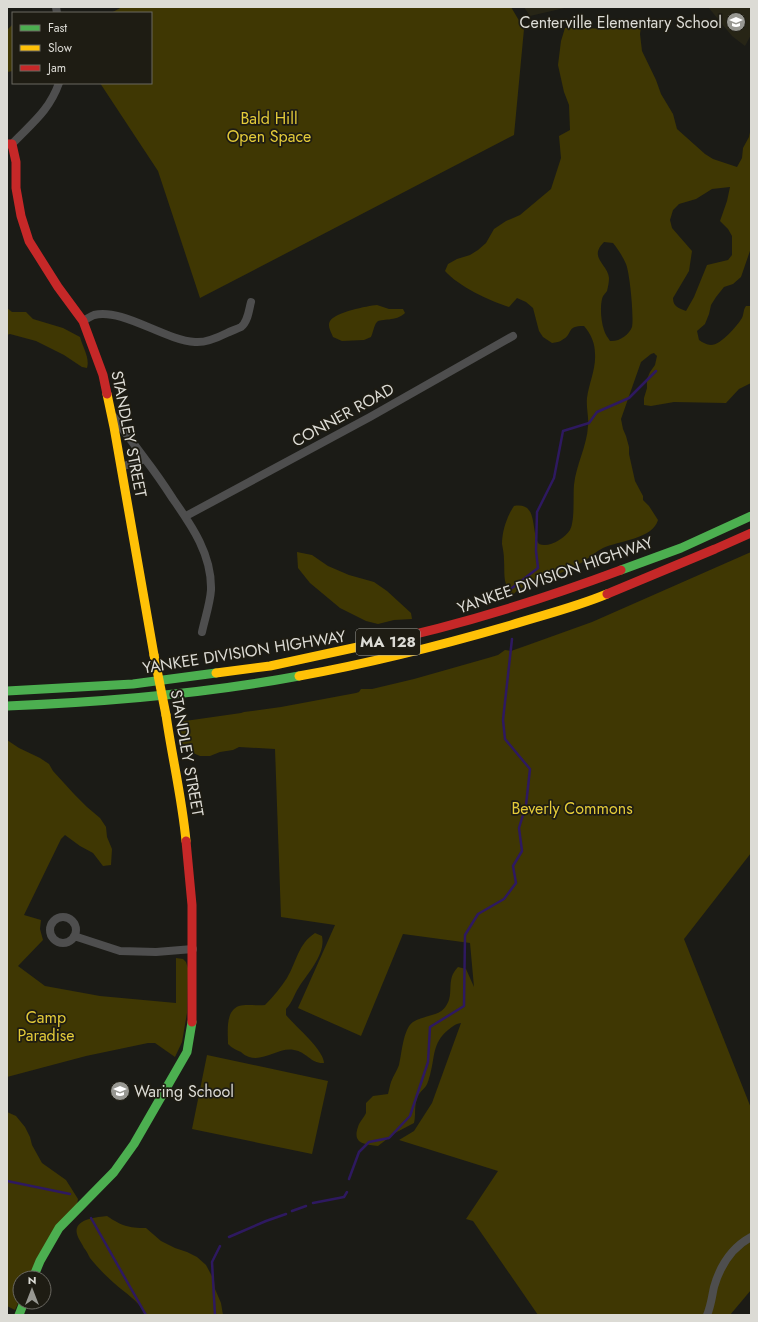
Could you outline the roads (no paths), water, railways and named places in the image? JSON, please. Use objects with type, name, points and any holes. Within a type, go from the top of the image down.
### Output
[{"type":"main road","name":"STANDLEY STREET","points":[[10,144],[16,162],[16,188],[20,209],[29,241],[58,287],[83,321],[103,375],[112,415],[184,820],[192,905],[193,1018],[187,1052],[134,1144],[114,1172],[59,1228],[36,1270]]},
{"type":"main road","name":"YANKEE DIVISION HIGHWAY","points":[[7,691],[133,684],[255,668],[417,636],[469,621],[605,576],[681,548],[751,516]]},
{"type":"main road","name":"YANKEE DIVISION HIGHWAY","points":[[7,706],[131,700],[243,686],[345,668],[403,655],[498,629],[605,595],[751,533]]},
{"type":"street","name":"STANDLEY STREET","points":[[10,144],[38,119],[50,104],[59,84]]},
{"type":"street","points":[[83,321],[95,315],[121,317],[183,340],[195,342],[209,341],[242,326],[247,319],[252,302]]},
{"type":"street","name":"CONNER ROAD","points":[[186,516],[370,417],[513,336]]},
{"type":"street","points":[[112,415],[186,516],[199,540],[210,574],[211,590],[210,601],[202,632]]},
{"type":"street","points":[[121,467],[145,459]]},
{"type":"street","points":[[74,936],[120,951],[156,952],[193,949]]},
{"type":"street","points":[[707,1315],[722,1266],[730,1254],[742,1242],[751,1237]]},
{"type":"waterway","points":[[512,588],[538,568],[536,551],[537,512],[554,478],[563,431],[589,423],[597,412],[629,398],[656,371]]},
{"type":"waterway","points":[[349,1179],[359,1152],[369,1142],[389,1138],[410,1116],[428,1062],[430,1027],[464,1006],[465,935],[478,914],[504,899],[516,883],[513,866],[522,851],[519,828],[526,805],[530,769],[505,739],[503,720],[512,639]]},
{"type":"waterway","points":[[7,1181],[70,1194]]},
{"type":"waterway","points":[[313,1203],[344,1197],[347,1192]]},
{"type":"waterway","points":[[292,1211],[306,1206]]},
{"type":"waterway","points":[[229,1237],[286,1214]]},
{"type":"waterway","points":[[91,1218],[146,1315]]},
{"type":"waterway","points":[[215,1315],[212,1262],[220,1246]]},
{"type":"place","name":"Centerville Elementary School","points":[[736,22]]},
{"type":"place","name":"Waring School","points":[[120,1091]]},
{"type":"park label","name":"Bald Hill Open Space","points":[[269,127]]},
{"type":"park label","name":"Beverly Commons","points":[[572,808]]},
{"type":"park label","name":"Camp Paradise","points":[[46,1026]]}]
